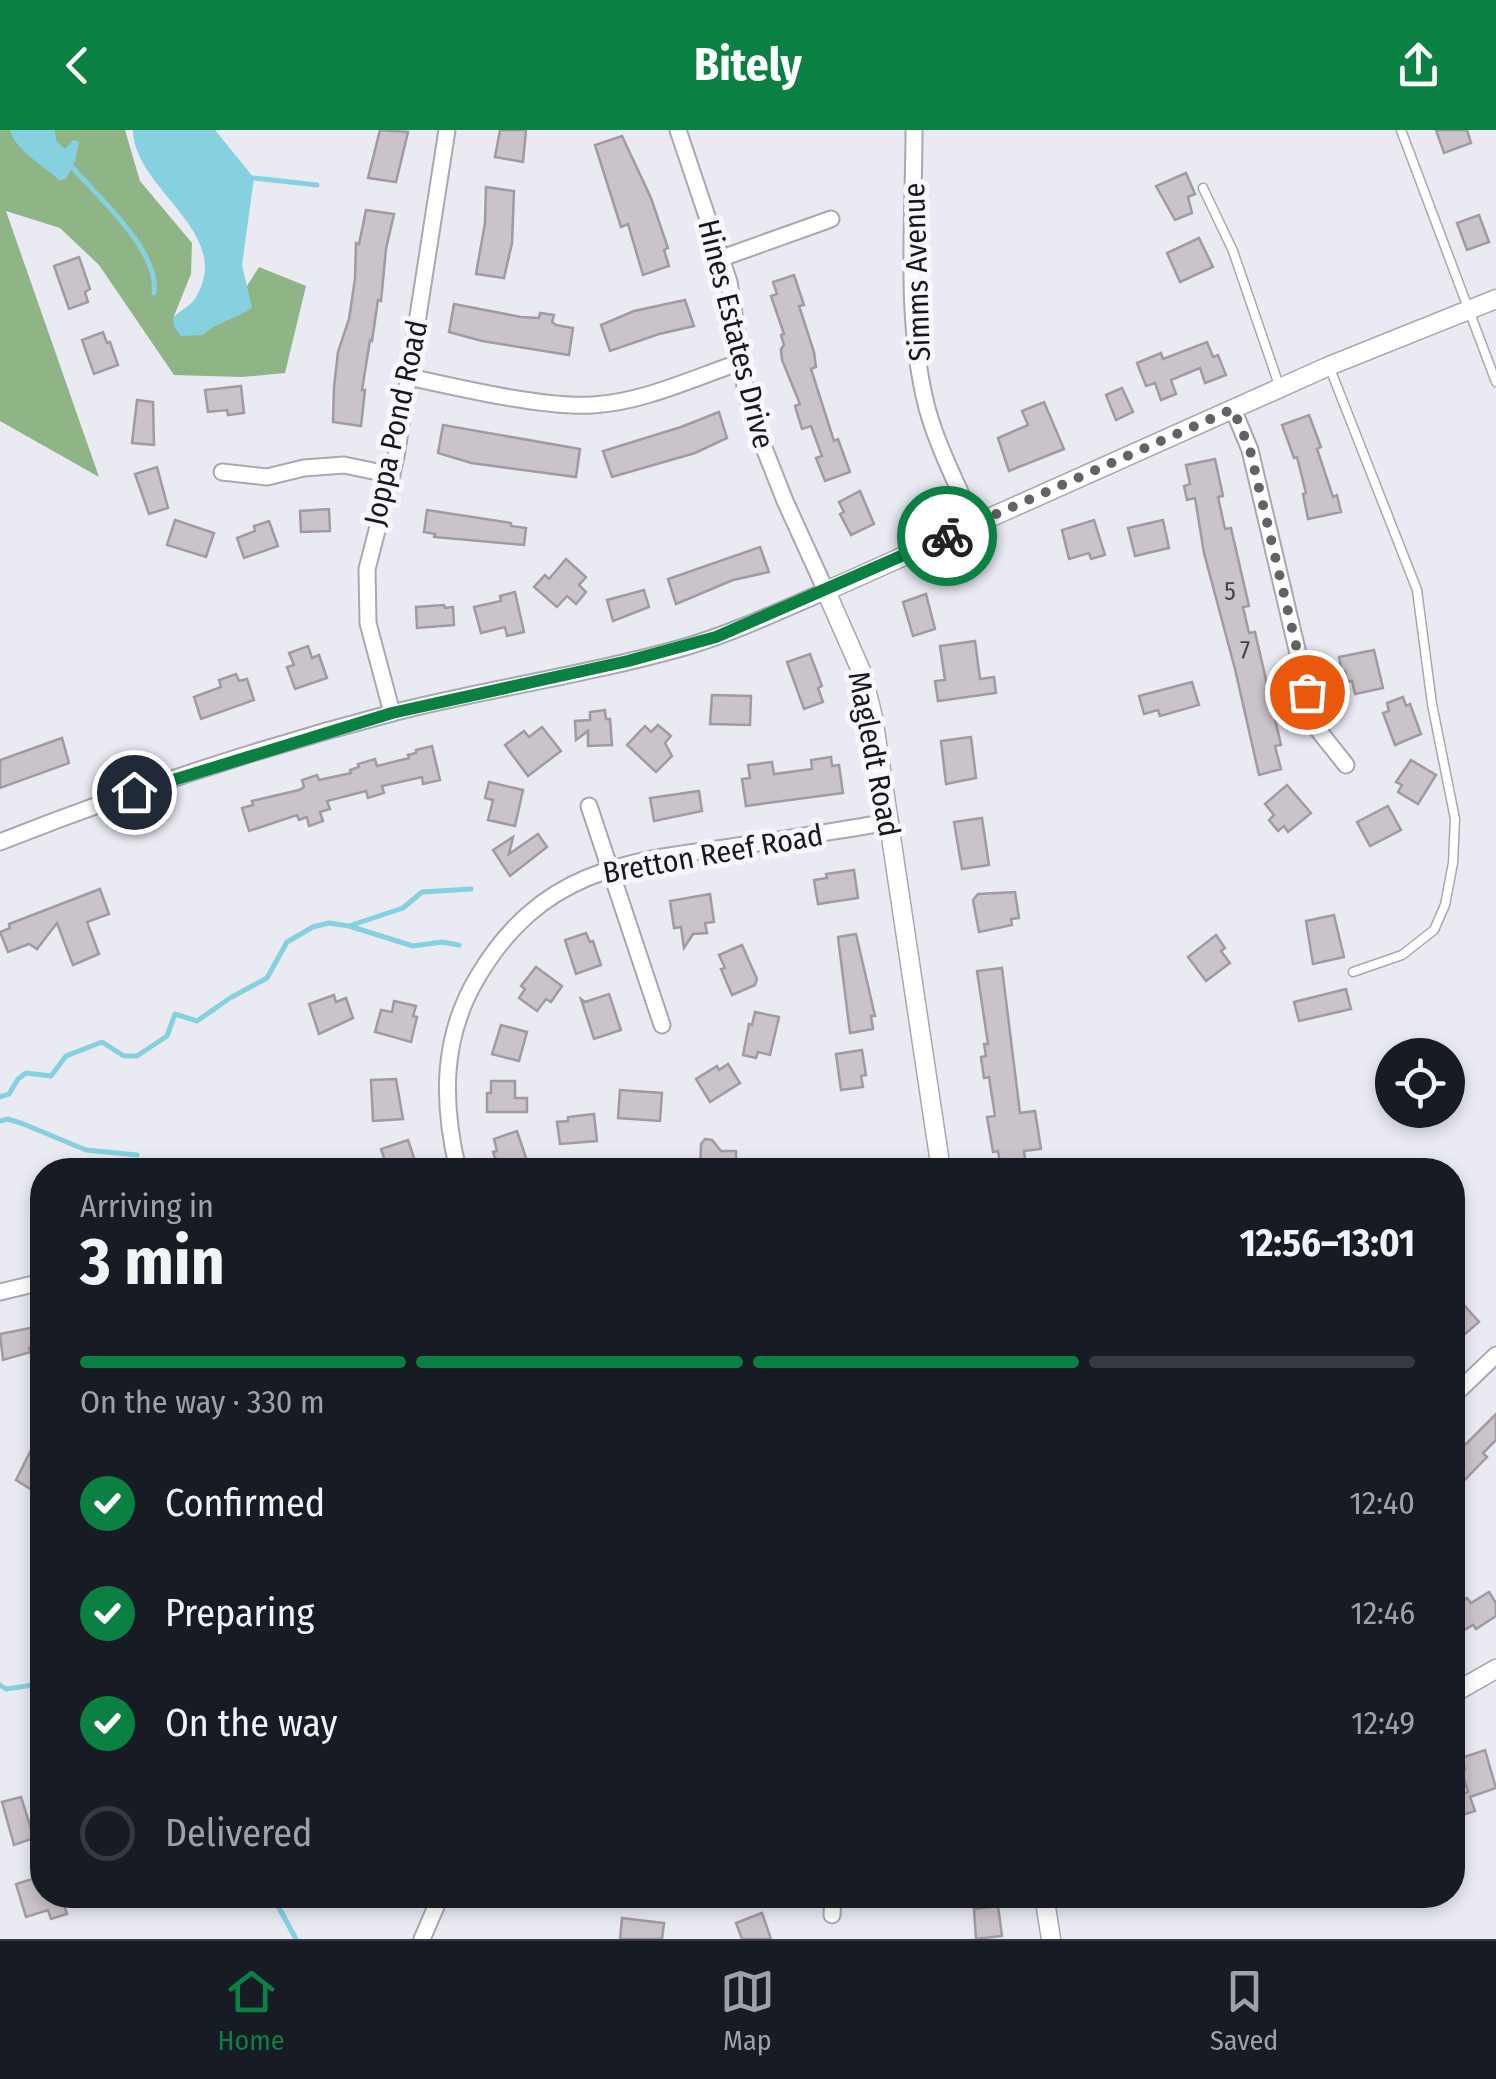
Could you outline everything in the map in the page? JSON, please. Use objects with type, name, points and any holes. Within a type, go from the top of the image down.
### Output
[{"type":"street","name":"Joppa Pond Road","points":[[392,713],[366,604],[370,548],[392,475],[447,130]]},
{"type":"street","name":"Hines Estates Drive","points":[[678,130],[722,258],[734,306],[746,394],[768,460],[826,591]]},
{"type":"street","name":"Simms Avenue","points":[[914,130],[912,310],[920,375],[933,427],[974,523]]},
{"type":"street","points":[[722,258],[831,219]]},
{"type":"street","points":[[0,842],[168,780],[392,713],[685,646],[744,626],[1328,366],[1496,300]]},
{"type":"street","points":[[410,377],[550,402],[593,405],[640,397],[741,362]]},
{"type":"street","points":[[1233,409],[1250,450],[1315,726],[1346,765]]},
{"type":"street","points":[[222,472],[267,476],[304,468],[344,466],[392,475]]},
{"type":"street","name":"Magledt Road","points":[[826,591],[866,688],[890,822],[939,1158]]},
{"type":"street","points":[[588,806],[662,1025]]},
{"type":"street","name":"Bretton Reef Road","points":[[456,1158],[447,1116],[447,1060],[470,989],[502,940],[545,899],[610,869],[684,852],[890,822]]},
{"type":"street","points":[[0,1292],[30,1285]]},
{"type":"street","points":[[1465,1384],[1496,1354]]},
{"type":"street","points":[[1465,1687],[1496,1669]]},
{"type":"street","points":[[422,1939],[435,1908]]},
{"type":"street","points":[[832,1908],[832,1914]]},
{"type":"street","points":[[1046,1908],[1051,1939]]},
{"type":"lane","points":[[1401,130],[1496,382]]},
{"type":"lane","points":[[1203,188],[1234,251],[1280,388]]},
{"type":"lane","points":[[1328,366],[1417,590],[1432,704],[1455,819],[1453,864],[1445,905],[1434,930],[1402,955],[1352,972]]},
{"type":"green space","points":[[0,130],[125,130],[140,181],[192,243],[191,274],[174,316],[187,335],[231,311],[259,267],[306,286],[285,373],[242,377],[174,375],[99,265],[60,228],[6,211],[99,477],[0,421]]},
{"type":"water","points":[[10,130],[55,130],[56,141],[65,149],[73,140],[79,142],[66,179],[59,180],[31,158]]},
{"type":"water","points":[[133,130],[215,130],[254,178],[242,265],[252,308],[203,335],[181,336],[173,318],[196,297],[205,274],[203,252],[193,231],[149,172],[138,152]]},
{"type":"building","points":[[380,130],[408,132],[396,182],[368,178]]},
{"type":"building","points":[[500,130],[526,130],[523,162],[495,157]]},
{"type":"building","points":[[1436,130],[1467,130],[1471,143],[1444,153]]},
{"type":"building","points":[[622,136],[651,198],[668,248],[664,250],[669,266],[643,275],[628,224],[621,227],[595,145]]},
{"type":"building","points":[[1186,173],[1195,194],[1188,197],[1192,213],[1175,220],[1156,186]]},
{"type":"building","points":[[486,187],[514,191],[512,243],[504,278],[476,274],[485,223]]},
{"type":"building","points":[[366,210],[394,214],[362,390],[361,426],[333,422],[338,352],[349,319],[356,243],[359,244]]},
{"type":"building","points":[[1479,215],[1489,242],[1467,250],[1457,223]]},
{"type":"building","points":[[1199,238],[1213,267],[1180,282],[1167,253]]},
{"type":"building","points":[[79,257],[90,289],[85,292],[88,302],[69,309],[54,266]]},
{"type":"building","points":[[794,275],[814,352],[816,367],[811,369],[834,441],[838,439],[850,472],[825,481],[816,458],[822,456],[811,426],[802,429],[795,406],[800,404],[782,360],[784,334],[771,296],[777,294],[773,282]]},
{"type":"building","points":[[685,300],[694,326],[610,351],[601,325],[634,311]]},
{"type":"building","points":[[454,304],[521,317],[554,315],[552,322],[556,325],[573,328],[569,355],[449,332]]},
{"type":"building","points":[[103,332],[118,365],[94,374],[82,340]]},
{"type":"building","points":[[1207,342],[1213,357],[1218,355],[1226,375],[1205,383],[1200,368],[1171,380],[1176,394],[1161,400],[1155,383],[1146,386],[1137,363],[1161,353],[1163,359]]},
{"type":"building","points":[[241,386],[244,413],[208,412],[205,390]]},
{"type":"building","points":[[1122,388],[1133,412],[1116,420],[1106,395]]},
{"type":"building","points":[[137,400],[153,402],[154,445],[132,443]]},
{"type":"building","points":[[1044,402],[1064,449],[1009,471],[998,438],[1028,425],[1022,411]]},
{"type":"building","points":[[719,412],[727,438],[695,453],[612,477],[603,451]]},
{"type":"building","points":[[1309,415],[1321,447],[1317,449],[1341,512],[1308,519],[1297,457],[1294,458],[1282,425]]},
{"type":"building","points":[[443,425],[580,449],[576,477],[471,463],[438,453]]},
{"type":"building","points":[[1215,459],[1225,529],[1231,528],[1249,606],[1243,607],[1249,633],[1255,632],[1281,745],[1275,746],[1281,769],[1259,775],[1204,553],[1195,498],[1187,500],[1184,486],[1190,484],[1186,465]]},
{"type":"building","points":[[157,467],[168,508],[149,514],[135,474]]},
{"type":"building","points":[[860,491],[874,524],[851,535],[840,514],[844,512],[839,502]]},
{"type":"building","points":[[329,509],[330,531],[301,532],[300,511]]},
{"type":"building","points":[[427,510],[526,528],[524,545],[434,537],[435,534],[424,532]]},
{"type":"building","points":[[175,520],[214,533],[206,557],[167,545]]},
{"type":"building","points":[[1094,520],[1105,555],[1091,559],[1089,553],[1069,559],[1062,530]]},
{"type":"building","points":[[1163,520],[1169,548],[1135,556],[1128,528]]},
{"type":"building","points":[[269,521],[278,546],[244,558],[237,538]]},
{"type":"building","points":[[760,547],[769,572],[733,580],[676,604],[668,579]]},
{"type":"building","points":[[566,559],[586,577],[579,585],[586,592],[576,604],[567,596],[557,607],[534,587],[545,575],[549,579]]},
{"type":"building","points":[[644,590],[649,607],[613,621],[607,600]]},
{"type":"building","points":[[515,592],[524,632],[507,636],[505,627],[481,633],[474,607],[501,601],[500,596]]},
{"type":"building","points":[[926,594],[935,629],[913,636],[903,602]]},
{"type":"building","points":[[416,607],[453,607],[454,625],[417,628]]},
{"type":"building","points":[[975,641],[980,679],[994,677],[996,693],[938,701],[935,681],[945,680],[940,646]]},
{"type":"building","points":[[308,646],[312,658],[319,655],[327,678],[295,689],[287,667],[294,665],[289,653]]},
{"type":"building","points":[[1374,650],[1383,688],[1355,694],[1352,681],[1348,682],[1345,671],[1342,672],[1339,657]]},
{"type":"building","points":[[810,654],[822,686],[818,688],[823,702],[804,709],[787,662]]},
{"type":"building","points":[[236,674],[239,681],[247,679],[254,700],[201,719],[194,697],[221,687],[219,680]]},
{"type":"building","points":[[1192,682],[1199,705],[1160,716],[1158,710],[1144,714],[1139,696]]},
{"type":"building","points":[[712,695],[751,696],[750,725],[710,724]]},
{"type":"building","points":[[1403,697],[1406,706],[1410,704],[1421,734],[1395,745],[1383,713],[1389,711],[1387,703]]},
{"type":"building","points":[[605,710],[606,719],[610,719],[612,745],[588,746],[588,731],[576,740],[575,721],[590,720],[590,712]]},
{"type":"building","points":[[658,725],[671,736],[665,743],[672,756],[656,772],[627,745],[645,726],[651,732]]},
{"type":"building","points":[[542,727],[561,751],[528,776],[505,745],[524,731],[529,737]]},
{"type":"building","points":[[971,737],[976,778],[946,784],[941,741]]},
{"type":"building","points":[[62,738],[69,763],[0,788],[0,760]]},
{"type":"building","points":[[432,746],[440,780],[423,784],[422,777],[382,786],[384,793],[368,798],[366,791],[327,801],[330,809],[320,812],[323,821],[309,826],[307,817],[299,820],[297,815],[249,831],[242,808],[253,805],[252,801],[299,790],[304,787],[302,780],[317,775],[319,780],[351,773],[358,764],[375,759],[377,766],[409,758],[416,750]]},
{"type":"building","points":[[831,757],[832,766],[839,765],[843,793],[746,806],[742,779],[750,778],[748,765],[772,762],[774,774],[812,769],[811,760]]},
{"type":"building","points":[[1411,760],[1436,775],[1418,804],[1398,792],[1402,785],[1396,782]]},
{"type":"building","points":[[489,782],[523,790],[515,826],[488,820],[493,800],[485,798]]},
{"type":"building","points":[[1287,785],[1311,813],[1288,832],[1284,826],[1278,831],[1269,820],[1274,815],[1265,804]]},
{"type":"building","points":[[699,791],[702,811],[654,821],[650,798]]},
{"type":"building","points":[[1388,806],[1401,830],[1370,846],[1357,822]]},
{"type":"building","points":[[982,818],[989,865],[962,869],[954,822]]},
{"type":"building","points":[[538,834],[547,847],[510,876],[493,850],[513,837],[509,854]]},
{"type":"building","points":[[854,870],[858,898],[818,904],[814,880]]},
{"type":"building","points":[[100,889],[109,914],[87,922],[99,954],[73,965],[57,923],[37,949],[29,944],[8,952],[0,932],[10,928],[9,924]]},
{"type":"building","points":[[1015,892],[1019,918],[1011,919],[1012,925],[979,932],[973,900],[978,894]]},
{"type":"building","points":[[710,894],[714,922],[705,923],[707,933],[693,934],[684,948],[681,927],[674,928],[670,901]]},
{"type":"building","points":[[1334,915],[1344,957],[1313,964],[1306,921]]},
{"type":"building","points":[[586,933],[601,965],[576,974],[565,940]]},
{"type":"building","points":[[856,934],[875,1016],[871,1016],[873,1029],[850,1033],[838,937]]},
{"type":"building","points":[[1216,935],[1230,963],[1206,981],[1188,957]]},
{"type":"building","points":[[742,945],[757,979],[755,985],[732,995],[719,955]]},
{"type":"building","points":[[536,967],[562,986],[551,1002],[546,999],[537,1011],[519,998],[525,989],[521,986]]},
{"type":"building","points":[[1002,968],[1020,1113],[1035,1111],[1041,1149],[1024,1151],[1025,1158],[999,1158],[998,1151],[993,1152],[987,1117],[995,1116],[989,1077],[984,1078],[981,1057],[986,1056],[984,1044],[988,1044],[977,971]]},
{"type":"building","points":[[1346,989],[1351,1009],[1299,1021],[1294,1002]]},
{"type":"building","points":[[609,994],[621,1030],[594,1039],[581,999],[585,1002]]},
{"type":"building","points":[[334,995],[336,1002],[346,998],[353,1018],[319,1034],[309,1004]]},
{"type":"building","points":[[394,1001],[416,1006],[411,1042],[375,1032],[381,1010],[392,1012]]},
{"type":"building","points":[[755,1012],[779,1017],[770,1055],[758,1052],[756,1058],[743,1055]]},
{"type":"building","points":[[501,1025],[527,1032],[519,1061],[492,1054]]},
{"type":"building","points":[[862,1050],[866,1075],[861,1076],[863,1087],[841,1090],[836,1054]]},
{"type":"building","points":[[728,1064],[740,1083],[710,1102],[696,1079]]},
{"type":"building","points":[[396,1079],[403,1119],[373,1121],[371,1080]]},
{"type":"building","points":[[491,1081],[515,1081],[515,1098],[527,1098],[527,1112],[487,1112]]},
{"type":"building","points":[[620,1090],[662,1093],[660,1121],[618,1118]]},
{"type":"building","points":[[594,1114],[597,1141],[560,1144],[557,1122]]},
{"type":"building","points":[[517,1131],[526,1158],[495,1158],[494,1139]]},
{"type":"building","points":[[705,1139],[712,1140],[721,1151],[736,1151],[736,1158],[700,1158]]},
{"type":"building","points":[[408,1140],[414,1158],[384,1158],[381,1149]]},
{"type":"building","points":[[1465,1306],[1479,1322],[1465,1334]]},
{"type":"building","points":[[30,1328],[30,1352],[3,1360],[0,1334]]},
{"type":"building","points":[[1496,1414],[1496,1440],[1483,1453],[1487,1457],[1465,1480],[1465,1445]]},
{"type":"building","points":[[30,1452],[30,1489],[16,1480]]},
{"type":"building","points":[[1489,1592],[1496,1603],[1496,1616],[1476,1629],[1473,1625],[1465,1630],[1465,1599],[1471,1603]]},
{"type":"building","points":[[1485,1750],[1496,1788],[1470,1797],[1475,1811],[1465,1814],[1468,1792],[1465,1757]]},
{"type":"building","points":[[21,1797],[30,1839],[14,1845],[2,1802]]},
{"type":"building","points":[[30,1880],[30,1908],[65,1908],[67,1914],[51,1919],[48,1910],[26,1917],[16,1884]]},
{"type":"building","points":[[998,1908],[1002,1936],[976,1939],[974,1909]]},
{"type":"building","points":[[762,1913],[771,1939],[742,1939],[736,1923]]},
{"type":"building","points":[[622,1918],[664,1923],[662,1939],[620,1939]]},
{"type":"waterway","points":[[72,167],[138,243],[153,277],[154,293]]},
{"type":"waterway","points":[[254,178],[317,185]]},
{"type":"waterway","points":[[352,925],[403,908],[422,892],[471,889]]},
{"type":"waterway","points":[[0,1097],[9,1094],[26,1073],[51,1076],[66,1056],[102,1042],[124,1056],[137,1056],[167,1036],[175,1014],[197,1021],[267,978],[287,942],[313,927],[329,923],[349,926],[413,946],[442,942],[459,945]]},
{"type":"waterway","points":[[0,1121],[21,1123],[86,1150],[137,1155]]},
{"type":"waterway","points":[[0,1685],[6,1689],[30,1685]]},
{"type":"waterway","points":[[279,1908],[296,1939]]},
{"type":"way so far","points":[[947,536],[1233,409],[1250,450],[1307,692]]},
{"type":"route","points":[[134,792],[392,713],[628,661],[716,637],[947,536]]}]
